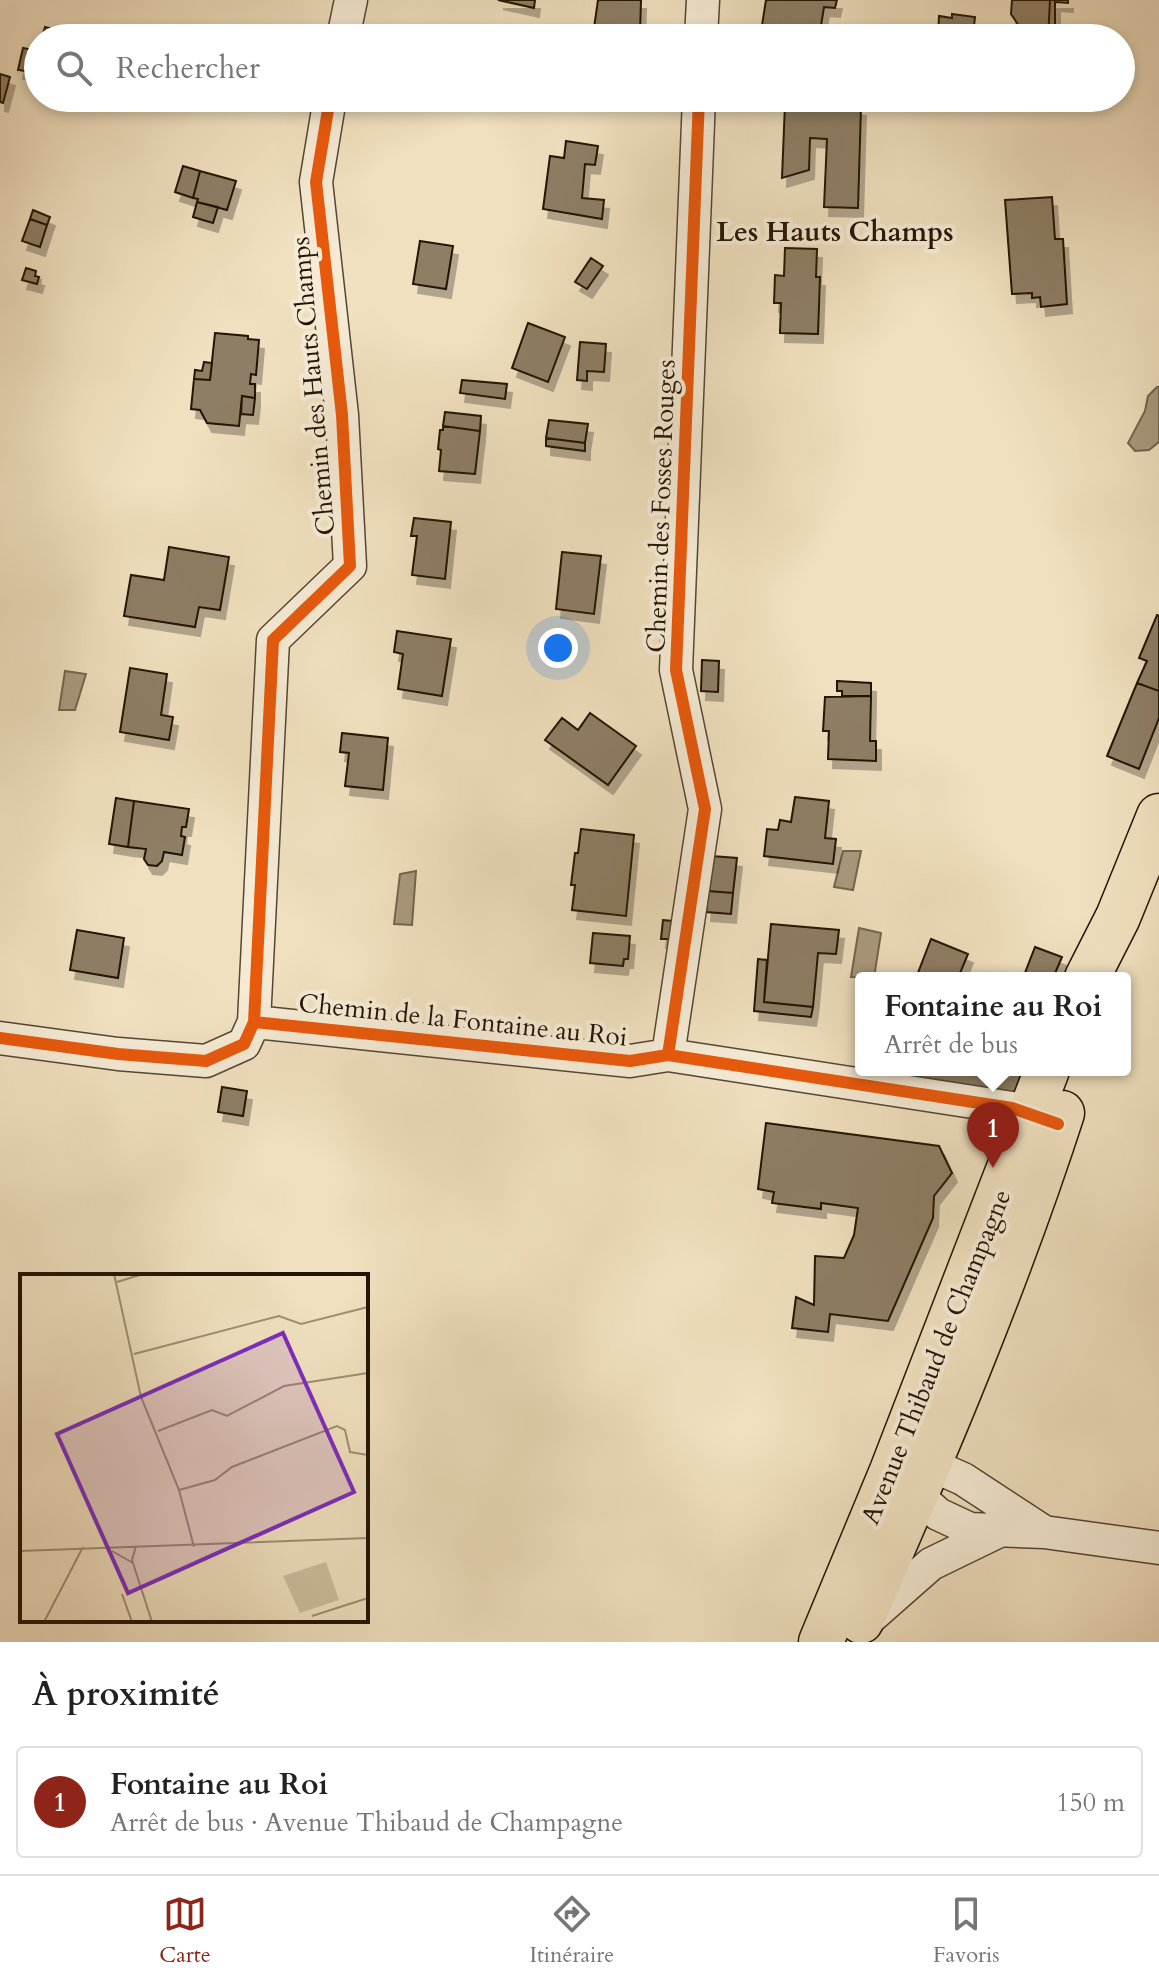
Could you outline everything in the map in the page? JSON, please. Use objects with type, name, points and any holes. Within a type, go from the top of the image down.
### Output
[{"type":"main road","points":[[1090,972],[1118,917],[1159,816]]},
{"type":"main road","points":[[1103,972],[1118,917]]},
{"type":"main road","name":"Avenue Thibaud de Champagne","points":[[1045,1119],[1047,1076]]},
{"type":"main road","name":"Avenue Thibaud de Champagne","points":[[844,1637],[912,1477],[1045,1119],[1072,1076]]},
{"type":"street","points":[[346,24],[351,0]]},
{"type":"street","points":[[702,24],[703,0]]},
{"type":"street","name":"Chemin des Hauts Champs","points":[[254,1022],[273,640],[350,566],[342,415],[316,182],[328,112]]},
{"type":"street","name":"Chemin des Fosses Rouges","points":[[668,1055],[705,809],[676,670],[698,112]]},
{"type":"street","points":[[0,1038],[118,1054],[206,1061],[244,1044],[254,1022]]},
{"type":"street","name":"Chemin de la Fontaine au Roi","points":[[254,1022],[630,1061],[668,1055],[1012,1108],[1045,1119]]},
{"type":"street","points":[[912,1477],[938,1514],[970,1529],[1044,1532],[1159,1548]]},
{"type":"street","points":[[912,1477],[963,1479],[1044,1532]]},
{"type":"street","points":[[844,1637],[931,1564],[999,1531]]},
{"type":"shaded area","points":[[1157,387],[1159,442],[1149,450],[1135,451],[1128,443],[1145,411],[1148,396]]},
{"type":"shaded area","points":[[65,671],[86,674],[75,710],[59,710]]},
{"type":"shaded area","points":[[843,851],[861,851],[853,890],[834,887]]},
{"type":"shaded area","points":[[416,871],[412,925],[394,924],[400,874]]},
{"type":"shaded area","points":[[859,928],[881,933],[875,972],[855,972],[855,977],[851,977]]},
{"type":"building","points":[[498,0],[535,0],[534,8]]},
{"type":"building","points":[[598,0],[641,0],[640,24],[595,24]]},
{"type":"building","points":[[766,0],[837,0],[835,8],[824,7],[821,24],[762,24]]},
{"type":"building","points":[[1012,0],[1050,0],[1049,24],[1018,24],[1011,14]]},
{"type":"building","points":[[1050,0],[1068,0],[1068,3],[1055,2],[1055,24],[1049,24]]},
{"type":"building","points":[[952,14],[975,17],[974,24],[939,24],[939,16],[952,18]]},
{"type":"building","points":[[23,48],[24,48],[24,71],[18,70]]},
{"type":"building","points":[[0,74],[10,77],[3,103],[0,102]]},
{"type":"building","points":[[785,112],[861,112],[858,208],[824,207],[827,139],[810,138],[809,170],[782,178]]},
{"type":"building","points":[[566,141],[598,146],[595,165],[585,164],[582,198],[604,200],[602,219],[543,209],[550,156],[564,158]]},
{"type":"building","points":[[183,166],[200,171],[193,198],[175,192]]},
{"type":"building","points":[[200,171],[236,181],[227,210],[197,202],[198,199],[193,198]]},
{"type":"building","points":[[1052,197],[1055,239],[1063,239],[1067,304],[1041,307],[1040,297],[1032,298],[1032,293],[1012,294],[1005,200]]},
{"type":"building","points":[[197,202],[218,207],[213,223],[193,217]]},
{"type":"building","points":[[33,210],[50,217],[47,225],[30,219]]},
{"type":"building","points":[[30,219],[47,225],[40,247],[22,241]]},
{"type":"building","points":[[420,241],[453,246],[446,289],[413,284]]},
{"type":"building","points":[[785,248],[817,249],[816,277],[820,277],[818,334],[780,333],[781,303],[774,303],[775,275],[784,276]]},
{"type":"building","points":[[591,258],[603,266],[587,289],[575,282]]},
{"type":"building","points":[[26,268],[36,271],[35,276],[39,277],[37,284],[22,280]]},
{"type":"building","points":[[528,323],[565,337],[548,382],[512,368]]},
{"type":"building","points":[[215,333],[259,340],[256,375],[251,374],[250,384],[255,384],[255,398],[242,396],[239,426],[207,423],[200,410],[191,409],[194,379],[210,380]]},
{"type":"building","points":[[580,342],[606,344],[604,372],[587,371],[587,381],[577,380]]},
{"type":"building","points":[[204,362],[212,363],[210,380],[194,379],[195,370],[202,371]]},
{"type":"building","points":[[462,380],[507,384],[505,399],[460,393]]},
{"type":"building","points":[[242,396],[255,398],[253,415],[241,414]]},
{"type":"building","points":[[445,412],[481,416],[480,431],[443,426]]},
{"type":"building","points":[[549,420],[588,424],[585,443],[546,438]]},
{"type":"building","points":[[443,426],[480,431],[475,474],[439,471],[441,450],[438,449]]},
{"type":"building","points":[[546,438],[585,443],[585,451],[546,446]]},
{"type":"building","points":[[414,518],[451,522],[445,579],[412,575],[417,536],[411,536]]},
{"type":"building","points":[[169,547],[229,557],[220,610],[199,607],[195,627],[124,616],[131,575],[164,580]]},
{"type":"building","points":[[562,552],[601,556],[594,614],[556,609]]},
{"type":"building","points":[[1157,615],[1159,691],[1137,683],[1147,661],[1139,658]]},
{"type":"building","points":[[397,631],[451,639],[442,696],[398,689],[403,654],[394,652]]},
{"type":"building","points":[[702,660],[719,661],[718,692],[701,691]]},
{"type":"building","points":[[130,668],[167,674],[161,715],[173,717],[169,740],[120,732]]},
{"type":"building","points":[[837,681],[871,683],[871,696],[842,696],[842,691],[837,691]]},
{"type":"building","points":[[1137,683],[1159,691],[1159,718],[1139,769],[1107,756]]},
{"type":"building","points":[[871,696],[870,741],[876,741],[876,761],[828,759],[829,731],[823,731],[825,697]]},
{"type":"building","points":[[590,713],[636,746],[608,785],[545,740],[562,718],[578,730]]},
{"type":"building","points":[[342,733],[388,738],[383,790],[345,786],[349,753],[340,752]]},
{"type":"building","points":[[795,797],[829,801],[825,838],[836,839],[833,864],[764,856],[767,829],[778,830],[780,820],[791,822]]},
{"type":"building","points":[[116,798],[134,801],[128,847],[109,844]]},
{"type":"building","points":[[134,801],[189,809],[186,827],[182,827],[181,836],[185,837],[182,855],[164,852],[157,866],[148,865],[144,859],[146,849],[128,847]]},
{"type":"building","points":[[581,829],[634,835],[626,916],[572,910],[575,885],[571,885]]},
{"type":"building","points":[[711,856],[737,858],[733,893],[708,891]]},
{"type":"building","points":[[708,891],[733,893],[731,914],[706,912]]},
{"type":"building","points":[[663,920],[672,921],[671,939],[661,939]]},
{"type":"building","points":[[771,924],[839,930],[836,954],[818,953],[813,1007],[764,1002]]},
{"type":"building","points":[[77,930],[124,938],[118,978],[70,970]]},
{"type":"building","points":[[593,933],[630,936],[628,959],[624,959],[623,966],[590,963]]},
{"type":"building","points":[[931,939],[968,954],[960,972],[918,972]]},
{"type":"building","points":[[1035,947],[1062,957],[1056,972],[1025,972]]},
{"type":"building","points":[[758,959],[767,960],[764,1002],[813,1007],[811,1017],[754,1011]]},
{"type":"building","points":[[916,1076],[1020,1076],[1014,1098],[912,1085]]},
{"type":"building","points":[[222,1087],[247,1091],[243,1116],[218,1112]]},
{"type":"building","points":[[766,1123],[939,1146],[952,1173],[934,1196],[933,1218],[888,1321],[830,1314],[828,1332],[792,1328],[796,1297],[814,1305],[815,1256],[844,1258],[854,1235],[858,1208],[821,1203],[821,1209],[772,1203],[774,1192],[758,1189]]},
{"type":"cycle path","points":[[254,1022],[273,640],[350,566],[342,415],[316,182],[328,112]]},
{"type":"cycle path","points":[[668,1055],[705,809],[676,670],[698,112]]},
{"type":"cycle path","points":[[0,1038],[118,1054],[206,1061],[244,1044],[254,1022],[630,1061],[668,1055],[1012,1108],[1058,1124]]},
{"type":"place","name":"Fontaine au Roi","points":[[993,1168]]},
{"type":"district","name":"Les Hauts Champs","points":[[835,232]]}]
